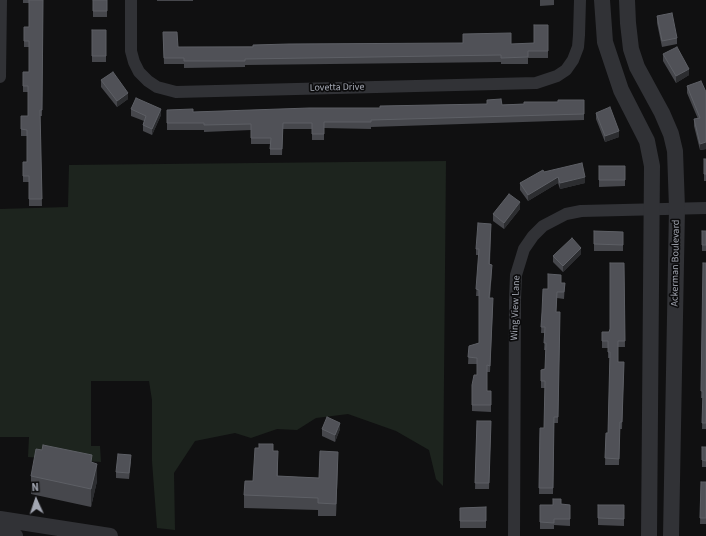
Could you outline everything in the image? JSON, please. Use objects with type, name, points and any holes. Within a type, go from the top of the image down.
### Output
[{"type":"street","points":[[0,77],[1,0]]},
{"type":"street","name":"Lovetta Drive","points":[[131,0],[131,51],[139,72],[157,87],[176,92],[536,83],[557,76],[566,70],[573,60],[579,36],[580,0]]},
{"type":"street","points":[[602,0],[605,42],[621,90],[647,142],[652,166],[649,536]]},
{"type":"street","name":"Ackerman Boulevard","points":[[627,0],[631,49],[637,67],[662,113],[673,145],[677,174],[671,536]]},
{"type":"street","name":"Wing View Lane","points":[[514,536],[515,300],[516,275],[524,249],[533,236],[543,226],[566,214],[581,211],[706,208]]},
{"type":"street","points":[[0,519],[110,536]]},
{"type":"street","points":[[0,534],[15,536]]},
{"type":"shaded area","points":[[446,161],[443,486],[436,479],[429,450],[396,431],[348,414],[316,418],[297,430],[277,429],[251,438],[235,433],[195,441],[174,473],[175,530],[157,528],[152,461],[152,400],[149,381],[91,381],[91,446],[100,446],[101,462],[28,457],[29,437],[0,437],[0,209],[68,207],[69,165]]},
{"type":"building","points":[[29,0],[43,0],[42,110],[40,110],[42,199],[29,199],[29,176],[23,176],[23,162],[27,162],[27,130],[21,129],[21,116],[28,116],[28,86],[23,86],[23,72],[29,72],[29,41],[24,41],[24,27],[29,27]]},
{"type":"building","points":[[93,0],[107,0],[107,11],[93,11]]},
{"type":"building","points":[[672,13],[677,38],[662,41],[657,16]]},
{"type":"building","points":[[534,25],[548,25],[548,51],[528,51],[528,57],[501,58],[501,55],[245,59],[245,61],[184,61],[184,58],[164,58],[163,32],[177,32],[178,47],[253,47],[253,45],[289,44],[463,43],[463,34],[511,33],[511,44],[534,43]]},
{"type":"building","points":[[92,30],[106,30],[106,56],[92,56]]},
{"type":"building","points":[[677,47],[689,69],[676,76],[663,54]]},
{"type":"building","points":[[113,72],[128,93],[117,101],[101,80]]},
{"type":"building","points":[[701,81],[706,92],[706,142],[700,144],[694,119],[700,118],[687,86]]},
{"type":"building","points":[[136,98],[161,109],[152,129],[143,125],[146,116],[131,109]]},
{"type":"building","points":[[501,99],[502,105],[524,104],[524,102],[584,100],[584,114],[371,120],[371,122],[324,122],[324,134],[312,134],[312,123],[283,123],[282,149],[270,149],[271,138],[251,138],[251,124],[204,125],[204,123],[167,123],[167,110],[193,109],[193,112],[309,108],[380,108],[380,106],[487,104],[487,100]]},
{"type":"building","points":[[610,107],[619,131],[605,136],[596,113]]},
{"type":"building","points":[[704,159],[706,159],[706,174],[704,174]]},
{"type":"building","points":[[582,163],[585,177],[560,183],[558,177],[528,195],[520,183],[543,170],[544,172]]},
{"type":"building","points":[[599,166],[625,166],[625,180],[599,180]]},
{"type":"building","points":[[509,194],[520,202],[504,223],[493,214]]},
{"type":"building","points":[[478,223],[491,224],[489,264],[492,265],[489,298],[493,298],[490,366],[487,365],[487,391],[491,391],[491,405],[472,405],[472,385],[474,375],[477,375],[477,358],[468,357],[469,346],[479,343],[479,290],[476,289],[479,249],[476,249]]},
{"type":"building","points":[[594,231],[623,232],[623,245],[594,244]]},
{"type":"building","points":[[702,231],[706,231],[706,245],[702,245]]},
{"type":"building","points":[[572,238],[581,248],[563,266],[553,256]]},
{"type":"building","points":[[610,263],[624,263],[625,341],[618,341],[618,362],[624,362],[619,459],[605,458],[606,433],[608,433],[610,352],[608,352],[608,341],[602,341],[602,332],[609,332],[610,329]]},
{"type":"building","points":[[703,263],[706,263],[706,423],[702,423],[703,391],[701,391]]},
{"type":"building","points":[[548,274],[561,275],[561,283],[565,283],[564,292],[557,292],[556,312],[560,312],[558,417],[554,417],[553,488],[539,488],[540,428],[544,428],[545,381],[541,381],[541,370],[545,369],[546,343],[544,343],[545,327],[541,327],[543,289],[548,289]]},
{"type":"building","points":[[327,417],[340,423],[335,435],[322,429]]},
{"type":"building","points":[[477,421],[491,421],[489,483],[475,483]]},
{"type":"building","points":[[259,444],[273,444],[273,451],[278,451],[277,476],[319,478],[320,451],[338,452],[336,504],[318,503],[318,498],[244,495],[245,481],[253,481],[255,448],[259,448]]},
{"type":"building","points":[[43,445],[92,455],[91,462],[97,464],[91,489],[31,476],[36,449],[42,450]]},
{"type":"building","points":[[702,447],[706,447],[706,461],[702,460]]},
{"type":"building","points":[[118,454],[131,455],[129,473],[116,472]]},
{"type":"building","points":[[701,482],[706,482],[706,518],[700,518]]},
{"type":"building","points":[[553,499],[561,499],[561,504],[570,505],[570,519],[554,519],[554,523],[540,522],[540,505],[553,505]]},
{"type":"building","points":[[598,505],[624,505],[624,519],[598,518]]},
{"type":"building","points":[[486,507],[486,521],[460,521],[460,508]]}]
